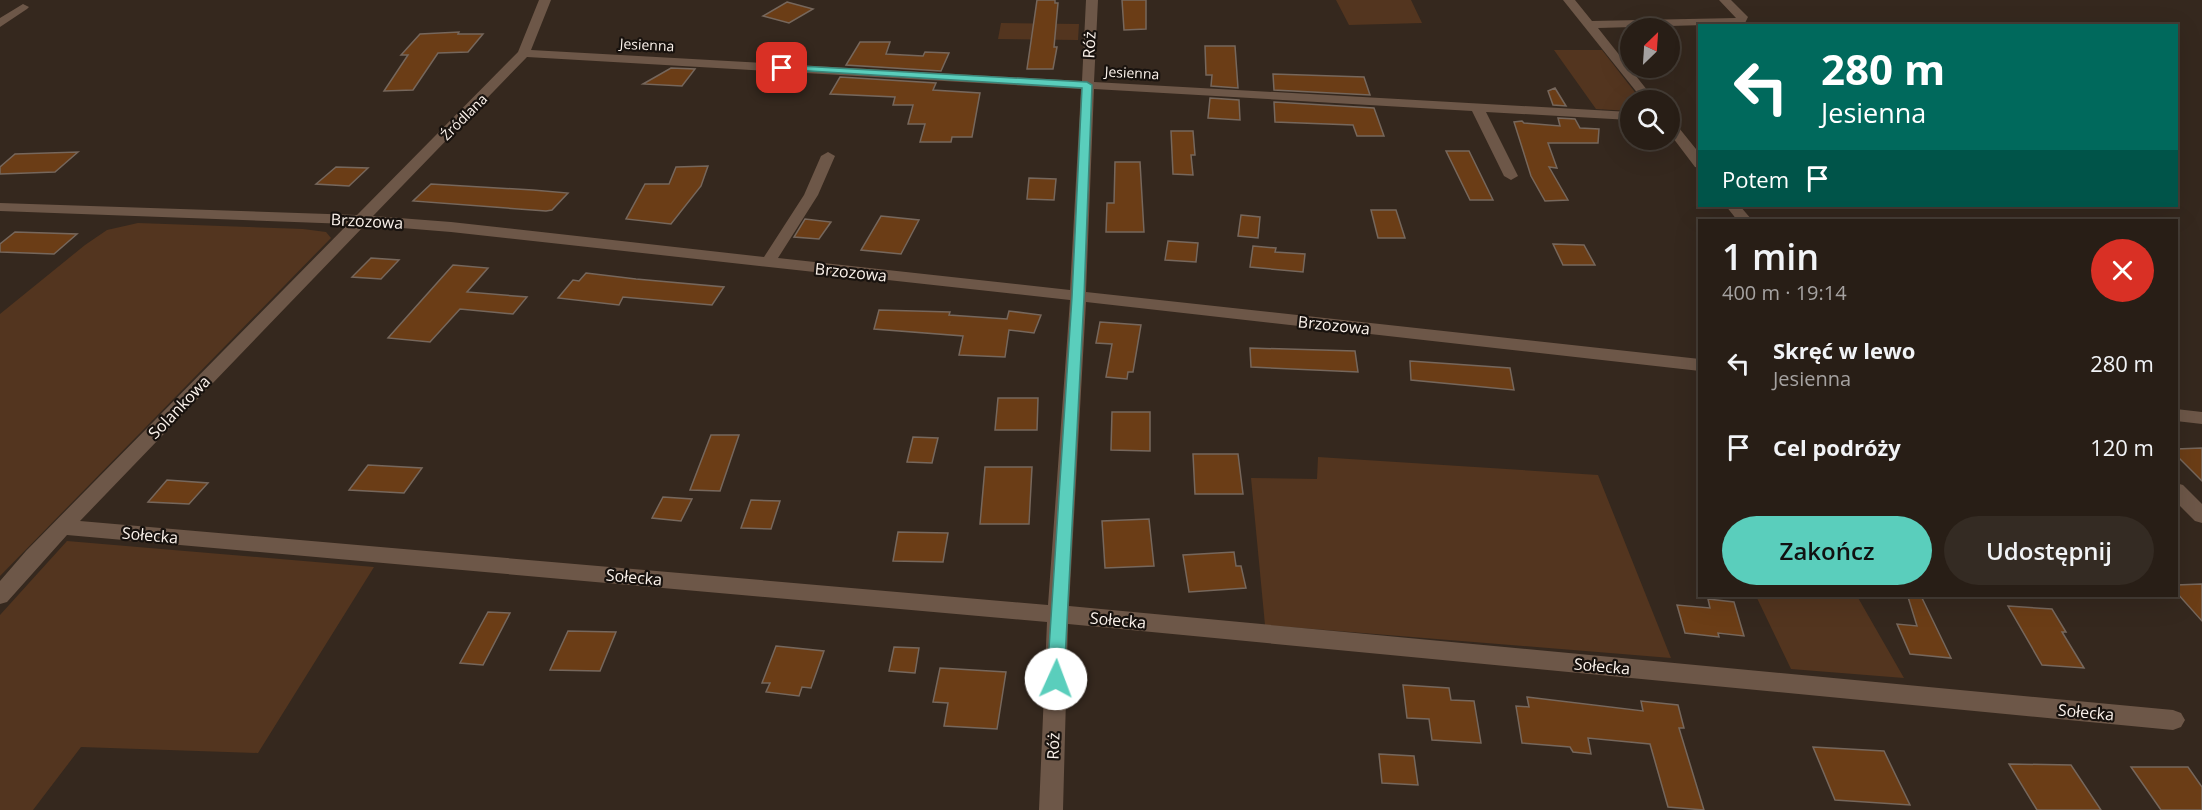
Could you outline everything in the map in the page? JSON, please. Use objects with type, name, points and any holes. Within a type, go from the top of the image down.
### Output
[{"type":"street","name":"Źródlana","points":[[361,220],[524,53],[545,0]]},
{"type":"street","name":"Róż","points":[[1051,810],[1058,614],[1078,297],[1092,0]]},
{"type":"street","points":[[1569,0],[1641,90]]},
{"type":"street","points":[[1589,25],[1741,21],[1742,17],[1725,0]]},
{"type":"street","points":[[0,23],[23,7]]},
{"type":"street","name":"Jesienna","points":[[524,53],[1620,115]]},
{"type":"street","points":[[1477,107],[1511,176]]},
{"type":"street","points":[[1680,139],[1698,161]]},
{"type":"street","points":[[768,262],[812,195],[828,156]]},
{"type":"street","name":"Brzozowa","points":[[0,207],[361,220],[451,227],[1698,365]]},
{"type":"street","points":[[1734,207],[1744,219]]},
{"type":"street","name":"Solankowa","points":[[0,596],[62,527],[361,220]]},
{"type":"street","points":[[2178,415],[2202,418]]},
{"type":"street","points":[[2178,492],[2202,516]]},
{"type":"street","name":"Sołecka","points":[[62,527],[1058,614],[2173,720]]},
{"type":"shaded area","points":[[1336,0],[1411,0],[1422,23],[1349,25]]},
{"type":"shaded area","points":[[1001,23],[1079,24],[1078,40],[998,39]]},
{"type":"shaded area","points":[[1554,50],[1602,50],[1620,73],[1620,78],[1624,78],[1633,90],[1620,90],[1620,110],[1596,109]]},
{"type":"shaded area","points":[[138,223],[303,229],[326,232],[331,238],[0,576],[0,314],[107,230]]},
{"type":"shaded area","points":[[1318,457],[1598,475],[1671,658],[1265,625],[1251,478],[1317,479]]},
{"type":"shaded area","points":[[67,541],[374,567],[258,753],[81,747],[33,810],[0,810],[0,615]]},
{"type":"shaded area","points":[[1756,597],[1858,597],[1904,678],[1791,669]]},
{"type":"building","points":[[1037,0],[1055,0],[1055,3],[1058,3],[1054,47],[1057,47],[1053,69],[1027,69]]},
{"type":"building","points":[[1122,0],[1146,0],[1146,29],[1124,30]]},
{"type":"building","points":[[787,2],[813,9],[789,23],[763,16]]},
{"type":"building","points":[[459,32],[458,34],[483,34],[468,52],[438,53],[413,90],[384,91],[408,55],[401,55],[420,34]]},
{"type":"building","points":[[860,42],[890,42],[886,54],[923,56],[925,52],[949,53],[941,71],[846,65]]},
{"type":"building","points":[[1205,46],[1235,46],[1238,88],[1211,86],[1212,75],[1206,75]]},
{"type":"building","points":[[671,68],[695,69],[682,86],[643,84]]},
{"type":"building","points":[[1273,74],[1364,77],[1370,95],[1274,90]]},
{"type":"building","points":[[840,77],[936,83],[933,90],[980,93],[972,137],[952,137],[951,142],[920,142],[925,124],[908,124],[913,105],[893,105],[895,97],[830,94]]},
{"type":"building","points":[[1555,88],[1566,106],[1553,105],[1548,91]]},
{"type":"building","points":[[1210,98],[1239,100],[1240,120],[1208,118]]},
{"type":"building","points":[[1274,102],[1374,108],[1384,136],[1357,136],[1353,125],[1275,122]]},
{"type":"building","points":[[1558,118],[1575,119],[1580,128],[1599,129],[1598,143],[1548,143],[1557,168],[1549,167],[1568,200],[1545,201],[1531,176],[1514,122],[1560,126]]},
{"type":"building","points":[[1171,131],[1193,131],[1195,155],[1191,155],[1193,175],[1173,174]]},
{"type":"building","points":[[1446,151],[1469,151],[1493,200],[1470,200]]},
{"type":"building","points":[[78,152],[55,172],[0,174],[0,167],[15,154]]},
{"type":"building","points":[[1115,162],[1140,162],[1144,232],[1106,232],[1107,203],[1114,203]]},
{"type":"building","points":[[708,166],[701,186],[671,224],[626,219],[645,184],[669,184],[676,167]]},
{"type":"building","points":[[336,167],[368,168],[349,186],[316,184]]},
{"type":"building","points":[[1029,178],[1056,179],[1054,200],[1027,199]]},
{"type":"building","points":[[431,184],[568,193],[552,210],[546,211],[413,201]]},
{"type":"building","points":[[1371,210],[1396,210],[1405,238],[1378,238]]},
{"type":"building","points":[[1241,215],[1260,217],[1258,238],[1238,236]]},
{"type":"building","points":[[881,216],[919,220],[901,254],[861,250]]},
{"type":"building","points":[[805,219],[831,222],[819,239],[794,237]]},
{"type":"building","points":[[15,232],[77,234],[54,254],[0,252],[0,244]]},
{"type":"building","points":[[1168,241],[1198,243],[1196,262],[1165,260]]},
{"type":"building","points":[[1553,244],[1584,245],[1595,265],[1563,265]]},
{"type":"building","points":[[1253,246],[1276,248],[1275,252],[1305,254],[1303,272],[1250,267]]},
{"type":"building","points":[[371,258],[399,260],[381,279],[352,277]]},
{"type":"building","points":[[453,265],[488,268],[467,292],[527,297],[513,314],[460,309],[430,342],[388,338]]},
{"type":"building","points":[[586,273],[724,287],[712,305],[623,297],[619,305],[558,298],[573,280],[579,281]]},
{"type":"building","points":[[879,310],[950,312],[949,315],[1007,319],[1009,311],[1041,315],[1034,333],[1009,330],[1005,357],[959,355],[963,336],[874,329]]},
{"type":"building","points":[[1100,322],[1141,325],[1133,372],[1128,372],[1127,379],[1106,377],[1112,344],[1096,343]]},
{"type":"building","points":[[1250,348],[1355,351],[1358,372],[1251,367]]},
{"type":"building","points":[[1410,361],[1510,368],[1514,390],[1411,380]]},
{"type":"building","points":[[998,398],[1038,398],[1037,430],[995,430]]},
{"type":"building","points":[[1112,412],[1150,412],[1150,451],[1111,450]]},
{"type":"building","points":[[711,435],[739,435],[720,491],[690,490]]},
{"type":"building","points":[[913,437],[938,438],[932,463],[907,462]]},
{"type":"building","points":[[2202,448],[2202,481],[2178,457],[2178,449]]},
{"type":"building","points":[[1193,454],[1238,454],[1243,494],[1195,494]]},
{"type":"building","points":[[368,465],[422,468],[404,493],[349,490]]},
{"type":"building","points":[[985,467],[1032,467],[1029,524],[980,524]]},
{"type":"building","points":[[167,480],[208,483],[189,504],[148,502]]},
{"type":"building","points":[[663,497],[692,499],[681,521],[652,518]]},
{"type":"building","points":[[751,500],[780,501],[771,529],[741,528]]},
{"type":"building","points":[[1149,519],[1154,566],[1105,568],[1102,521]]},
{"type":"building","points":[[898,532],[948,533],[943,562],[893,561]]},
{"type":"building","points":[[1234,552],[1236,566],[1241,566],[1246,588],[1189,592],[1183,555]]},
{"type":"building","points":[[2202,584],[2202,621],[2178,594],[2178,585]]},
{"type":"building","points":[[1908,597],[1921,597],[1951,658],[1910,654],[1897,624],[1917,626]]},
{"type":"building","points":[[1708,599],[1734,602],[1744,636],[1718,633],[1719,637],[1685,633],[1677,605],[1710,608]]},
{"type":"building","points":[[2008,606],[2052,609],[2066,632],[2062,632],[2084,668],[2042,665]]},
{"type":"building","points":[[488,612],[510,613],[483,665],[460,663]]},
{"type":"building","points":[[568,631],[616,632],[600,671],[550,670]]},
{"type":"building","points":[[776,646],[824,651],[811,688],[802,687],[799,696],[766,692],[770,683],[762,683]]},
{"type":"building","points":[[894,647],[919,648],[915,673],[889,671]]},
{"type":"building","points":[[940,668],[1006,672],[997,729],[944,726],[948,703],[933,702]]},
{"type":"building","points":[[1403,685],[1449,688],[1451,700],[1474,701],[1481,743],[1432,740],[1429,719],[1407,718]]},
{"type":"building","points":[[1527,697],[1643,711],[1641,701],[1678,705],[1684,728],[1679,728],[1704,810],[1668,807],[1650,744],[1588,738],[1591,754],[1573,752],[1570,747],[1522,743],[1516,706],[1529,707]]},
{"type":"building","points":[[1813,747],[1884,751],[1910,805],[1835,800]]},
{"type":"building","points":[[1379,754],[1414,756],[1418,785],[1382,783]]},
{"type":"building","points":[[2009,764],[2071,765],[2101,810],[2037,810]]},
{"type":"building","points":[[2131,767],[2188,767],[2202,787],[2202,810],[2161,810]]},
{"type":"route","points":[[782,68],[1087,85],[1078,297],[1056,679]]}]
